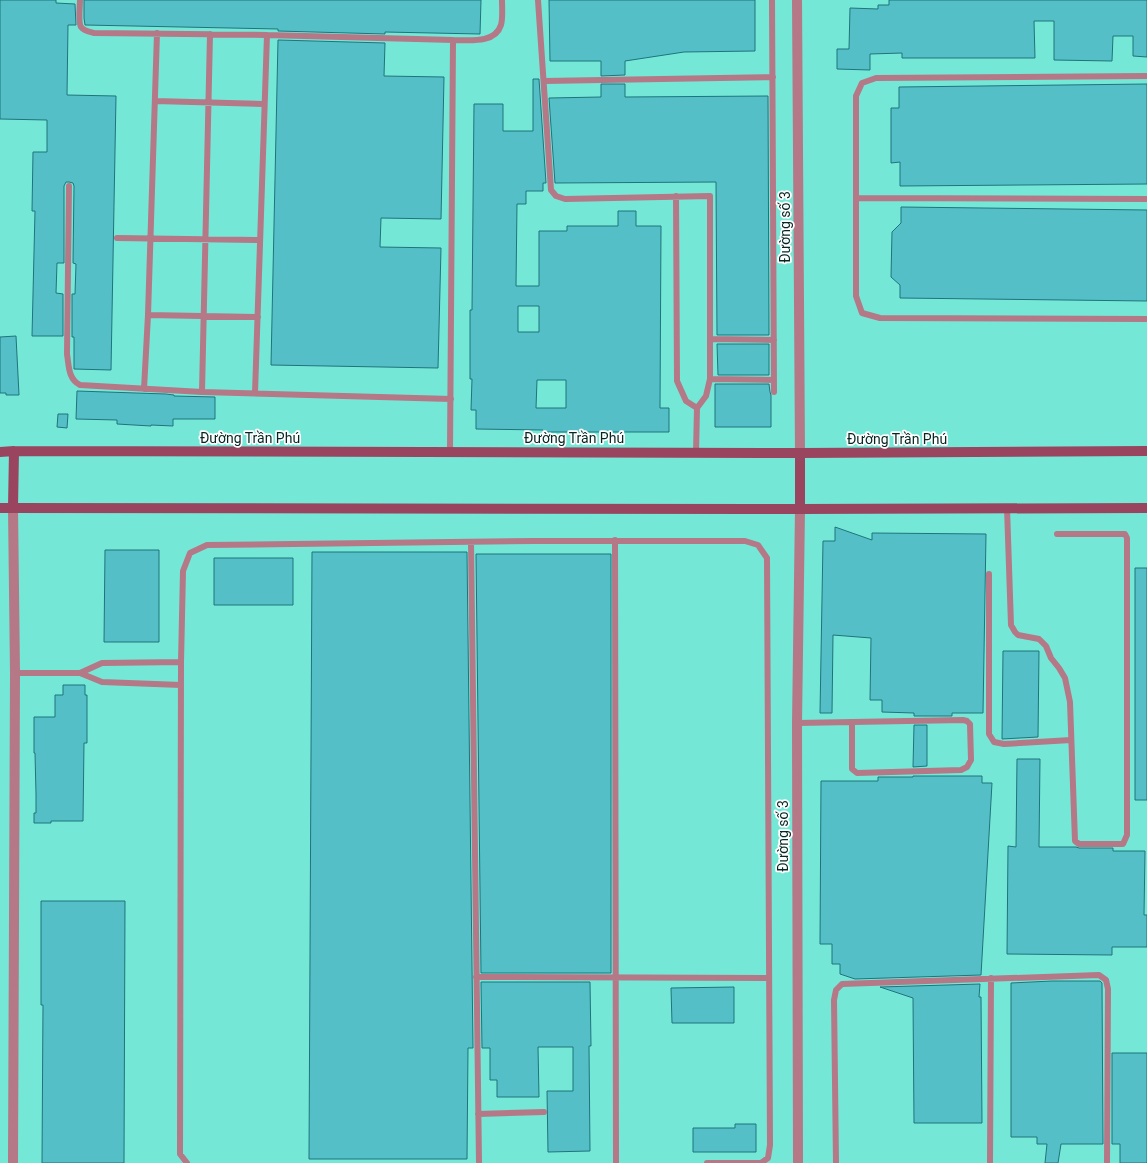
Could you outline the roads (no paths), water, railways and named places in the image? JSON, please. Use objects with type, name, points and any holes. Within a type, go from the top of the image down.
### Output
[{"type":"main road","points":[[13,507],[14,451]]},
{"type":"main road","name":"Đường Trần Phú","points":[[0,452],[800,453],[1147,451]]},
{"type":"main road","points":[[800,453],[800,509]]},
{"type":"main road","points":[[0,508],[1147,508]]},
{"type":"street","name":"Đường số 3","points":[[797,0],[800,453]]},
{"type":"street","points":[[13,507],[15,673],[13,1163]]},
{"type":"street","name":"Đường số 3","points":[[798,1163],[797,723],[800,509]]},
{"type":"lane","points":[[80,0],[80,24],[86,31],[94,33],[267,35],[453,40],[487,39],[497,33],[502,24],[502,0]]},
{"type":"lane","points":[[538,0],[550,190],[556,196],[565,199],[710,196],[710,379],[706,396],[697,408],[696,453]]},
{"type":"lane","points":[[772,0],[774,392]]},
{"type":"lane","points":[[144,389],[151,238],[157,34]]},
{"type":"lane","points":[[202,392],[210,34]]},
{"type":"lane","points":[[255,394],[267,35]]},
{"type":"lane","points":[[450,452],[453,40]]},
{"type":"lane","points":[[1147,76],[876,78],[862,83],[856,96],[856,296],[862,313],[880,318],[1147,319]]},
{"type":"lane","points":[[544,81],[773,77]]},
{"type":"lane","points":[[155,101],[264,104]]},
{"type":"lane","points":[[69,186],[67,354],[70,375],[75,382],[80,385],[255,394],[451,399]]},
{"type":"lane","points":[[676,196],[677,381],[686,400],[697,408]]},
{"type":"lane","points":[[856,198],[1147,198]]},
{"type":"lane","points":[[118,238],[260,240]]},
{"type":"lane","points":[[148,315],[258,317]]},
{"type":"lane","points":[[710,340],[774,340]]},
{"type":"lane","points":[[710,379],[774,380]]},
{"type":"lane","points":[[1007,508],[1011,625],[1018,636],[1039,639],[1043,642],[1051,658],[1065,678],[1070,702],[1075,841],[1079,844],[1123,844],[1127,835],[1127,538],[1125,534],[1115,533],[1057,534]]},
{"type":"lane","points":[[615,540],[616,1163]]},
{"type":"lane","points":[[187,1163],[180,1154],[181,662],[183,571],[190,553],[207,545],[615,540],[745,541],[758,545],[767,558],[770,1145],[768,1158],[761,1163],[707,1163]]},
{"type":"lane","points":[[470,542],[479,1163]]},
{"type":"lane","points":[[989,574],[989,734],[994,742],[1004,744],[1071,740]]},
{"type":"lane","points":[[80,673],[102,663],[181,662]]},
{"type":"lane","points":[[15,673],[80,673],[102,682],[181,685]]},
{"type":"lane","points":[[797,723],[852,722],[963,720],[970,724],[971,760],[968,767],[961,770],[857,773],[852,769],[852,722]]},
{"type":"lane","points":[[836,1163],[834,1008],[836,990],[842,984],[1099,975],[1106,980],[1108,989],[1107,1163]]},
{"type":"lane","points":[[476,977],[769,978]]},
{"type":"lane","points":[[990,1163],[991,978]]},
{"type":"lane","points":[[478,1114],[544,1112]]}]
